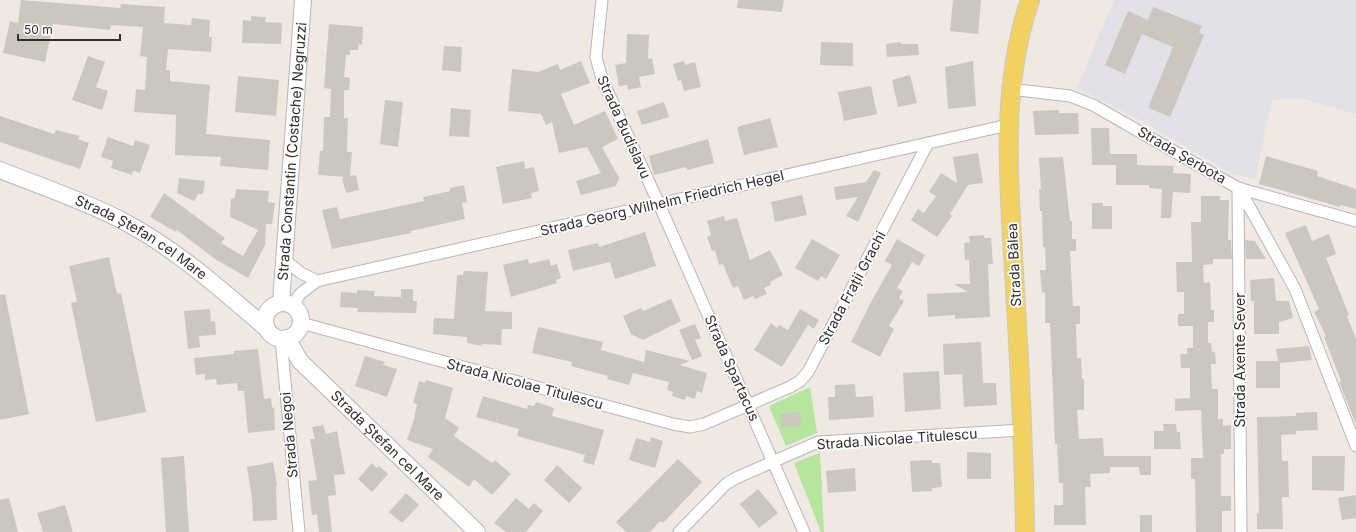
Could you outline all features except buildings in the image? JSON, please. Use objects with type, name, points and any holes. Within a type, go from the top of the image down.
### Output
[{"type":"main road","name":"Strada Constantin (Costache) Negruzzi","points":[[287,304],[284,260],[303,0]]},
{"type":"main road","name":"Strada Bâlea","points":[[1024,532],[1023,430],[1009,183],[1008,125],[1010,89],[1022,24],[1030,0]]},
{"type":"main road","name":"Strada Ștefan cel Mare","points":[[0,170],[92,206],[147,234],[195,269],[267,329]]},
{"type":"main road","points":[[276,304],[287,304],[300,313],[301,323],[297,333],[284,338],[276,337],[267,329],[266,317],[268,312],[276,304]]},
{"type":"main road","name":"Strada Ștefan cel Mare","points":[[284,338],[300,361],[477,532]]},
{"type":"street","name":"Strada Budislavu","points":[[602,0],[596,57],[598,68],[659,204]]},
{"type":"street","name":"Strada Șerbota","points":[[1010,89],[1070,96],[1093,105],[1238,188],[1356,221]]},
{"type":"street","name":"Strada Georg Wilhelm Friedrich Hegel","points":[[287,304],[316,281],[1008,125]]},
{"type":"street","name":"Strada Frații Grachi","points":[[748,405],[790,387],[800,381],[808,372],[928,143]]},
{"type":"street","points":[[1238,188],[1295,289],[1356,446]]},
{"type":"street","name":"Strada Axente Sever","points":[[1238,188],[1241,532]]},
{"type":"street","name":"Strada Spartacus","points":[[659,204],[774,461],[804,532]]},
{"type":"street","points":[[284,260],[301,273],[316,281]]},
{"type":"street","name":"Strada Nicolae Titulescu","points":[[301,323],[673,424],[690,427],[704,424],[748,405]]},
{"type":"street","name":"Strada Negoi","points":[[284,338],[299,532]]},
{"type":"street","name":"Strada Nicolae Titulescu","points":[[774,461],[818,442],[1023,430]]},
{"type":"street","points":[[679,532],[726,484],[774,461]]},
{"type":"shaded area","points":[[1114,0],[1356,0],[1356,114],[1300,98],[1272,100],[1255,179],[1232,174],[1142,121],[1077,88]]},
{"type":"green space","points":[[810,387],[817,433],[786,446],[769,406]]},
{"type":"green space","points":[[820,453],[824,532],[821,532],[794,463]]}]
